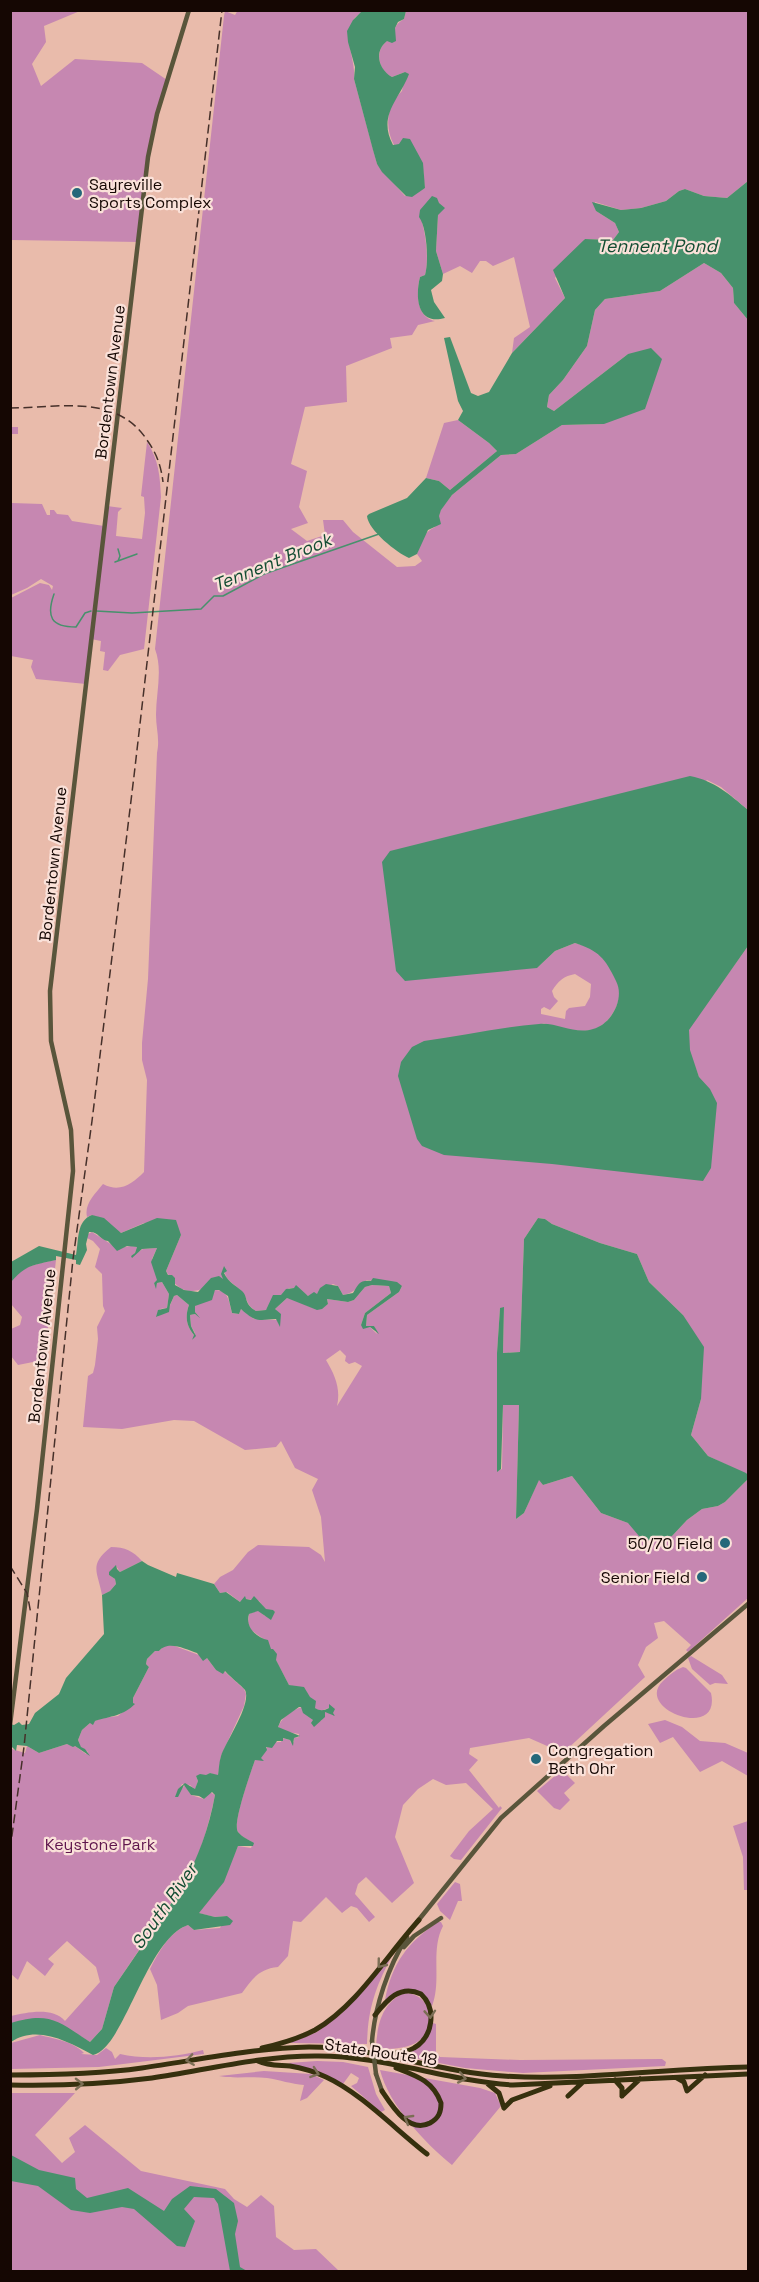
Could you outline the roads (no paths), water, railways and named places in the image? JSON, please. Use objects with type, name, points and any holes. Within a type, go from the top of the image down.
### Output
[{"type":"highway","points":[[248,2052],[301,2037],[332,2019],[419,1920]]},
{"type":"highway","points":[[375,2015],[393,1995],[404,1991],[421,1994],[429,2003],[431,2011],[429,2031],[419,2044],[407,2051],[382,2054]]},
{"type":"highway","name":"State Route 18","points":[[10,2075],[110,2072],[248,2052],[316,2047],[382,2054],[449,2069],[519,2077],[748,2067]]},
{"type":"highway","name":"State Route 18","points":[[10,2085],[121,2081],[258,2061],[313,2056],[384,2063],[487,2084],[563,2084],[748,2074]]},
{"type":"highway","points":[[258,2061],[265,2065],[281,2065],[309,2070],[338,2083],[361,2099],[427,2154]]},
{"type":"highway","points":[[382,2091],[397,2112],[412,2123],[425,2125],[440,2114],[441,2103],[427,2082],[414,2074],[384,2063]]},
{"type":"highway","points":[[672,2077],[684,2082],[687,2091],[705,2075]]},
{"type":"highway","points":[[615,2080],[622,2088],[622,2096],[640,2079]]},
{"type":"highway","points":[[563,2084],[569,2090],[568,2096],[583,2082]]},
{"type":"highway","points":[[487,2084],[499,2093],[504,2108],[512,2100],[554,2084]]},
{"type":"main road","name":"Bordentown Avenue","points":[[11,1724],[37,1509],[73,1171],[73,1143],[52,1053],[49,1009],[150,147],[157,114],[189,10]]},
{"type":"main road","points":[[382,2091],[376,2074],[372,2041],[375,2015],[402,1949],[419,1920],[501,1818],[748,1604]]},
{"type":"main road","points":[[402,1949],[414,1936],[441,1918]]},
{"type":"water","points":[[363,10],[406,11],[404,19],[398,22],[395,28],[396,41],[392,43],[387,41],[383,45],[379,60],[383,69],[392,77],[405,72],[409,74],[392,108],[387,125],[393,145],[399,144],[403,138],[410,139],[423,163],[425,188],[412,197],[406,196],[377,164],[354,79],[355,67],[347,31],[353,20]]},
{"type":"water","name":"Tennent Pond","points":[[748,181],[748,320],[734,303],[733,288],[721,273],[704,263],[660,291],[605,299],[595,310],[587,346],[563,380],[549,395],[547,407],[554,411],[628,354],[651,348],[662,359],[645,409],[604,424],[562,425],[516,454],[501,455],[452,495],[441,510],[439,516],[441,524],[428,530],[417,554],[409,558],[391,546],[372,528],[367,516],[369,514],[407,498],[426,478],[439,481],[450,490],[497,451],[458,420],[463,411],[458,401],[444,338],[450,337],[471,393],[478,396],[489,392],[512,353],[565,298],[553,270],[585,239],[613,240],[619,232],[615,223],[596,211],[592,202],[621,210],[641,208],[666,201],[685,189],[704,196],[727,198]]},
{"type":"water","points":[[432,196],[437,198],[445,208],[438,215],[436,251],[443,274],[442,281],[431,290],[434,302],[445,318],[436,319],[423,314],[418,301],[418,285],[420,277],[425,275],[427,262],[425,237],[419,217],[420,210]]},
{"type":"water","points":[[690,776],[714,785],[748,810],[748,946],[689,1030],[690,1050],[699,1077],[710,1089],[717,1103],[711,1168],[703,1181],[552,1164],[444,1155],[422,1146],[417,1139],[398,1076],[401,1062],[412,1047],[424,1041],[525,1025],[546,1024],[580,1030],[593,1029],[606,1022],[611,1016],[619,995],[616,981],[600,956],[575,943],[555,951],[537,968],[405,981],[396,971],[382,862],[390,851]]},
{"type":"water","points":[[92,1215],[104,1218],[121,1233],[157,1218],[176,1220],[181,1235],[166,1271],[168,1275],[175,1278],[175,1285],[184,1290],[198,1292],[211,1278],[219,1276],[223,1279],[221,1274],[224,1266],[227,1271],[224,1273],[230,1282],[242,1291],[249,1305],[256,1311],[266,1310],[273,1295],[281,1295],[286,1289],[294,1288],[296,1285],[308,1296],[314,1292],[317,1294],[326,1284],[338,1286],[343,1295],[353,1293],[360,1283],[371,1281],[373,1278],[397,1282],[402,1286],[399,1292],[367,1315],[366,1326],[374,1326],[379,1334],[370,1327],[363,1329],[361,1325],[365,1313],[391,1293],[389,1286],[365,1287],[354,1300],[348,1302],[327,1299],[328,1304],[317,1310],[287,1298],[275,1309],[281,1314],[280,1327],[276,1319],[258,1320],[250,1317],[241,1309],[239,1314],[232,1313],[228,1296],[215,1290],[212,1300],[195,1306],[195,1312],[200,1318],[195,1314],[190,1315],[191,1326],[196,1336],[192,1340],[194,1335],[187,1321],[189,1305],[177,1295],[174,1296],[169,1312],[156,1317],[158,1310],[167,1308],[169,1294],[162,1282],[157,1283],[156,1289],[154,1283],[157,1280],[151,1262],[157,1248],[142,1249],[132,1258],[137,1247],[127,1246],[117,1251],[108,1241],[89,1232],[87,1250],[80,1265],[76,1264],[76,1260],[56,1256],[56,1260],[26,1268],[11,1282],[11,1262],[39,1246],[76,1255],[81,1226]]},
{"type":"water","points":[[538,1218],[600,1243],[637,1254],[649,1282],[683,1315],[704,1347],[701,1399],[691,1435],[708,1456],[746,1473],[748,1479],[725,1502],[702,1509],[687,1520],[672,1536],[644,1542],[628,1523],[601,1513],[572,1476],[543,1485],[539,1480],[524,1513],[516,1519],[519,1405],[503,1405],[501,1469],[497,1472],[497,1353],[500,1308],[504,1307],[503,1353],[520,1352],[524,1239]]},
{"type":"water","points":[[142,1561],[176,1577],[177,1573],[214,1584],[220,1593],[226,1592],[240,1602],[245,1596],[246,1599],[251,1600],[254,1596],[266,1609],[273,1610],[275,1612],[271,1620],[258,1611],[249,1614],[250,1627],[256,1634],[268,1640],[271,1649],[277,1654],[276,1660],[289,1685],[304,1687],[310,1697],[316,1701],[315,1708],[325,1710],[329,1708],[329,1704],[335,1709],[333,1713],[335,1716],[325,1712],[325,1717],[314,1727],[311,1723],[313,1720],[299,1707],[281,1720],[278,1727],[300,1736],[294,1738],[293,1746],[290,1740],[283,1738],[283,1741],[277,1741],[272,1748],[266,1747],[267,1750],[261,1758],[264,1761],[255,1760],[237,1827],[240,1834],[254,1843],[253,1846],[238,1846],[224,1882],[199,1913],[215,1917],[227,1916],[233,1921],[230,1925],[194,1930],[188,1925],[173,1934],[160,1950],[115,2034],[104,2048],[93,2055],[63,2040],[42,2035],[21,2037],[11,2042],[11,2023],[35,2018],[45,2018],[62,2024],[90,2042],[102,2029],[114,1987],[179,1892],[176,1888],[182,1887],[206,1831],[215,1795],[212,1792],[204,1799],[191,1795],[184,1785],[178,1797],[175,1797],[178,1789],[185,1783],[195,1789],[198,1781],[196,1776],[200,1774],[218,1775],[221,1756],[245,1704],[245,1690],[225,1671],[223,1674],[216,1670],[207,1658],[203,1661],[197,1653],[177,1646],[167,1646],[155,1651],[147,1659],[146,1664],[149,1667],[133,1698],[135,1704],[121,1713],[95,1721],[93,1725],[90,1723],[82,1730],[78,1740],[90,1756],[75,1746],[67,1744],[39,1753],[27,1746],[17,1745],[16,1751],[11,1746],[10,1724],[14,1725],[19,1722],[22,1725],[29,1724],[35,1713],[59,1694],[66,1678],[104,1634],[102,1595],[116,1584],[109,1572],[116,1565],[120,1572]]},
{"type":"water","points":[[11,2155],[39,2170],[75,2178],[76,2189],[87,2198],[128,2188],[164,2211],[172,2199],[190,2186],[216,2189],[234,2203],[238,2221],[235,2234],[240,2267],[247,2271],[230,2271],[218,2204],[214,2198],[194,2197],[184,2209],[195,2221],[185,2247],[177,2246],[134,2209],[122,2207],[90,2213],[71,2210],[38,2186],[11,2181]]},
{"type":"waterway","name":"Tennent Brook","points":[[96,611],[132,613],[201,609],[214,596],[223,596],[264,574],[379,534]]},
{"type":"waterway","points":[[118,549],[120,556],[118,561]]},
{"type":"waterway","points":[[115,562],[137,554]]},
{"type":"waterway","name":"Tennent Brook","points":[[54,594],[51,615],[56,623],[76,627],[85,613],[91,611]]},
{"type":"railway","points":[[10,1850],[24,1747],[73,1259],[134,776],[222,10]]},
{"type":"railway","points":[[10,408],[85,406],[119,415],[134,425],[147,440],[158,460],[163,482]]},
{"type":"railway","points":[[10,1566],[27,1593],[31,1614]]},
{"type":"place","name":"Sayreville Sports Complex","points":[[77,193]]},
{"type":"place","name":"50/70 Field","points":[[725,1543]]},
{"type":"place","name":"Senior Field","points":[[702,1577]]},
{"type":"place","name":"Congregation Beth Ohr","points":[[536,1759]]},
{"type":"park label","name":"Keystone Park","points":[[100,1844]]},
{"type":"water label","name":"South River","points":[[164,1906]]}]
